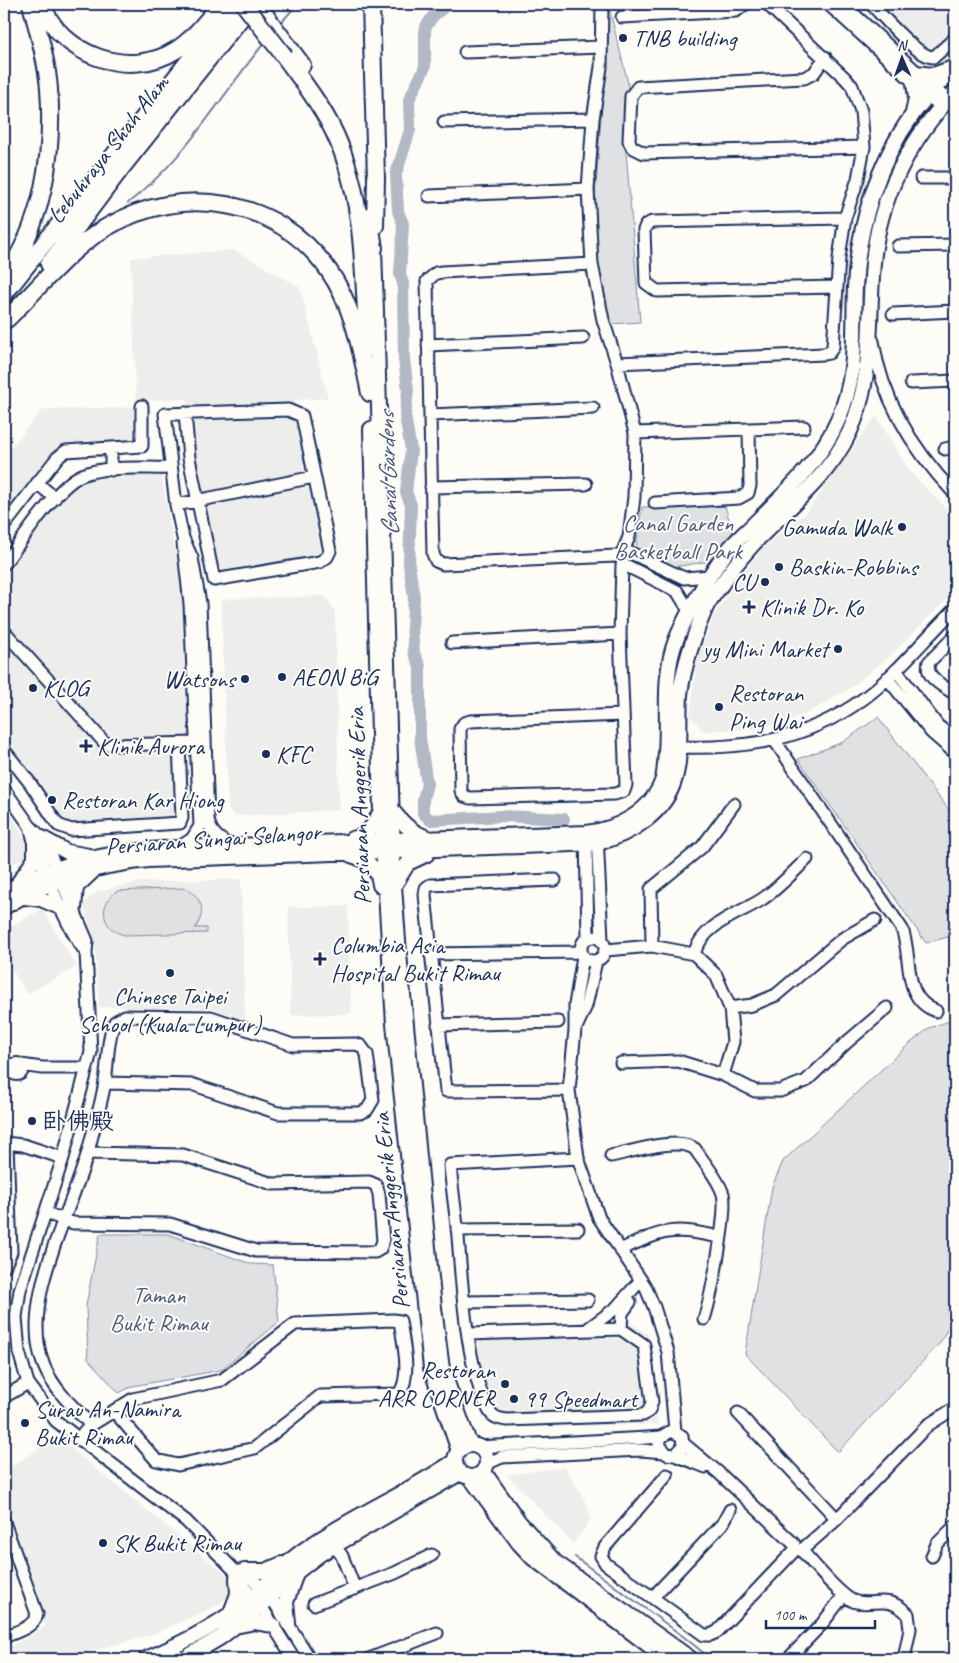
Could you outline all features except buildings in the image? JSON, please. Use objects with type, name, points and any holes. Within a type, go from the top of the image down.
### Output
[{"type":"highway","points":[[25,4],[38,36]]},
{"type":"highway","points":[[4,278],[15,263],[36,214],[46,173],[49,89],[31,4]]},
{"type":"highway","points":[[42,4],[54,26],[71,43],[96,57],[124,63],[152,60],[175,51],[194,35],[221,4]]},
{"type":"highway","name":"Lebuhraya Shah Alam","points":[[4,294],[234,4]]},
{"type":"highway","points":[[244,4],[289,54],[332,108],[356,159],[364,190],[374,248]]},
{"type":"highway","name":"Lebuhraya Shah Alam","points":[[6,322],[122,167],[252,4]]},
{"type":"highway","points":[[257,4],[289,54],[334,133],[352,180],[362,244],[370,393]]},
{"type":"highway","points":[[371,4],[376,178],[374,248]]},
{"type":"highway","points":[[6,322],[74,250],[129,214],[154,206],[179,202],[208,202],[234,206],[260,215],[288,230],[328,270],[350,311],[370,393]]},
{"type":"main road","points":[[913,114],[916,98],[914,78],[933,75],[955,67]]},
{"type":"main road","points":[[304,843],[388,846],[592,838],[634,830],[663,802],[675,780],[667,680],[675,642],[690,612],[725,553],[806,471],[818,456],[837,422],[849,390],[854,363],[857,260],[864,220],[876,184],[913,114],[955,67]]},
{"type":"main road","points":[[672,747],[685,668],[707,606],[737,561],[769,527],[809,490],[832,462],[856,417],[868,369],[872,332],[873,271],[879,224],[898,172],[918,137],[948,99]]},
{"type":"main road","name":"Persiaran Anggerik Eria","points":[[374,248],[383,510],[386,810]]},
{"type":"main road","name":"Persiaran Anggerik Eria","points":[[370,393],[388,846],[388,953],[412,1208],[431,1368],[465,1459],[497,1515],[533,1558],[667,1659]]},
{"type":"main road","points":[[304,843],[355,838],[364,835],[386,810],[410,829],[437,845]]},
{"type":"main road","points":[[38,839],[93,863],[76,887],[68,908],[13,892],[36,858],[38,839]]},
{"type":"main road","name":"Persiaran Sungai Selangor","points":[[4,907],[13,892],[93,863],[148,849],[304,843]]},
{"type":"main road","points":[[394,886],[403,868],[412,860],[437,845]]},
{"type":"main road","name":"Persiaran Anggerik Eria","points":[[388,846],[394,886],[435,1317],[442,1368],[465,1459]]},
{"type":"main road","name":"Persiaran Sungai Selangor","points":[[93,863],[116,864],[148,860],[344,853],[388,846]]},
{"type":"main road","points":[[344,853],[365,861],[378,872],[388,953]]},
{"type":"main road","points":[[184,1659],[262,1597],[294,1565],[346,1522],[465,1459],[484,1453],[485,1468],[518,1522],[556,1562],[691,1659]]},
{"type":"main road","points":[[465,1459],[485,1468]]},
{"type":"main road","points":[[232,1621],[238,1594],[239,1573],[265,1571],[294,1565],[335,1546],[465,1459]]},
{"type":"main road","points":[[288,1623],[286,1602],[294,1565]]},
{"type":"main road","points":[[146,1659],[232,1621],[273,1625]]},
{"type":"street","points":[[602,4],[601,67],[588,189],[592,264],[603,320],[617,363],[635,433],[634,497],[629,537],[624,558],[620,634],[626,785],[622,793],[470,798],[464,796],[461,791],[460,729],[464,723],[470,721],[623,715]]},
{"type":"street","points":[[622,17],[736,11],[745,4]]},
{"type":"street","points":[[617,363],[829,353],[834,339],[837,286],[845,218],[858,179],[864,147],[861,111],[852,86],[825,57],[767,4]]},
{"type":"street","points":[[828,4],[932,93],[948,99]]},
{"type":"street","points":[[843,4],[914,78]]},
{"type":"street","points":[[872,4],[903,37],[931,58],[955,38]]},
{"type":"street","points":[[465,52],[601,47]]},
{"type":"street","points":[[825,57],[814,73],[804,78],[638,87],[630,96],[630,141],[632,147],[644,153],[864,147]]},
{"type":"street","points":[[444,122],[594,119]]},
{"type":"street","points":[[921,178],[955,178]]},
{"type":"street","points":[[429,196],[588,189]]},
{"type":"street","points":[[837,286],[657,292],[646,283],[644,230],[646,225],[652,222],[845,218]]},
{"type":"street","points":[[898,246],[955,245]]},
{"type":"street","points":[[592,264],[436,273],[427,281],[433,554],[436,561],[443,564],[624,558],[658,566],[684,578],[712,576]]},
{"type":"street","points":[[893,314],[955,311]]},
{"type":"street","points":[[872,332],[878,365],[897,416],[910,439],[955,494]]},
{"type":"street","points":[[428,345],[583,338]]},
{"type":"street","points":[[911,383],[955,381]]},
{"type":"street","points":[[4,526],[51,463],[66,451],[142,446],[142,406]]},
{"type":"street","points":[[430,415],[593,408]]},
{"type":"street","points":[[185,413],[189,458],[214,580],[320,562],[327,557],[330,551],[302,416],[294,411],[185,413],[165,414],[170,468],[176,505],[183,538],[192,558],[200,603],[209,827],[216,837],[231,846]]},
{"type":"street","points":[[635,433],[804,427]]},
{"type":"street","points":[[655,503],[738,498],[748,493],[750,486],[749,429]]},
{"type":"street","points":[[111,448],[111,470]]},
{"type":"street","points":[[4,564],[55,498],[74,478],[92,472],[111,470],[170,468]]},
{"type":"street","points":[[176,505],[314,477]]},
{"type":"street","points":[[37,483],[55,498]]},
{"type":"street","points":[[432,487],[586,484]]},
{"type":"street","points":[[178,848],[192,840],[200,826],[190,604],[182,552],[183,538]]},
{"type":"street","points":[[624,558],[653,579],[677,591],[690,612]]},
{"type":"street","points":[[653,579],[658,566]]},
{"type":"street","points":[[672,747],[727,747],[775,741],[827,722],[864,698],[887,678],[955,609]]},
{"type":"street","points":[[4,631],[104,742],[110,745],[197,743]]},
{"type":"street","points":[[452,643],[620,634]]},
{"type":"street","points":[[955,636],[929,662],[928,672],[932,678],[955,694]]},
{"type":"street","points":[[896,670],[938,726],[955,739]]},
{"type":"street","points":[[195,691],[199,678],[203,674]]},
{"type":"street","points":[[887,678],[931,732],[955,753]]},
{"type":"street","points":[[775,741],[902,930],[907,942],[909,973],[914,994],[922,1004],[936,1011]]},
{"type":"street","points":[[4,750],[30,783],[58,825],[71,830],[180,822],[182,818],[179,744]]},
{"type":"street","points":[[4,789],[38,839],[86,947],[90,988],[92,1052],[86,1068],[63,1158],[46,1213],[27,1263],[17,1304],[19,1352],[28,1383],[56,1421],[186,1521],[288,1623],[296,1640],[310,1659]]},
{"type":"street","points":[[652,946],[651,889],[702,847],[734,804]]},
{"type":"street","points":[[588,937],[592,838]]},
{"type":"street","points":[[575,1030],[584,1012],[596,961],[604,955],[592,838]]},
{"type":"street","points":[[694,954],[697,945],[716,924],[762,899],[808,859]]},
{"type":"street","points":[[555,880],[430,884],[426,888],[425,895],[446,1091],[569,1090]]},
{"type":"street","points":[[730,1008],[752,1005],[776,995],[842,938],[875,920]]},
{"type":"street","points":[[669,1454],[660,1445],[667,1433],[673,1404],[668,1352],[654,1306],[643,1283],[599,1218],[578,1158],[569,1090],[575,1030],[575,1005],[582,943],[588,937],[593,936],[604,945],[652,946],[694,954],[716,975],[730,1008],[733,1042],[723,1075]]},
{"type":"street","points":[[430,954],[582,954],[596,961]]},
{"type":"street","points":[[620,1063],[678,1061],[723,1075],[754,1091],[780,1091],[806,1081],[887,1008]]},
{"type":"street","points":[[91,1425],[57,1390],[44,1366],[39,1348],[38,1309],[46,1274],[63,1220],[88,1153],[105,1083],[112,1030],[115,1022],[125,1016],[211,1017],[293,1045],[356,1044],[361,1046],[367,1054],[373,1100],[367,1110],[360,1113],[278,1113],[194,1086],[105,1083]]},
{"type":"street","points":[[438,1025],[558,1022]]},
{"type":"street","points":[[20,1069],[86,1068]]},
{"type":"street","points":[[4,1267],[11,1252],[6,1214],[6,1143],[23,1145],[63,1158]]},
{"type":"street","points":[[610,1156],[674,1143],[689,1144],[695,1149],[720,1186],[724,1196],[725,1207],[714,1277],[704,1319]]},
{"type":"street","points":[[46,1213],[73,1223],[170,1224],[256,1251],[375,1252],[380,1249],[383,1241],[379,1194],[376,1185],[368,1182],[273,1184],[183,1155],[88,1153]]},
{"type":"street","points":[[468,1334],[589,1328],[621,1329],[644,1344],[652,1402],[650,1411],[643,1415],[506,1420],[496,1418],[490,1412],[477,1378],[468,1334],[450,1165],[578,1158]]},
{"type":"street","points":[[457,1230],[578,1229]]},
{"type":"street","points":[[620,1250],[659,1233],[687,1230],[720,1237]]},
{"type":"street","points":[[621,1329],[622,1313],[643,1283]]},
{"type":"street","points":[[589,1328],[616,1308],[643,1283]]},
{"type":"street","points":[[633,1298],[644,1300],[654,1306]]},
{"type":"street","points":[[464,1302],[588,1300]]},
{"type":"street","points":[[78,1439],[91,1425],[133,1399],[222,1380],[295,1324],[400,1321],[406,1376],[404,1386],[399,1394],[320,1396],[255,1448],[178,1466],[156,1460],[114,1411]]},
{"type":"street","points":[[4,1397],[28,1383]]},
{"type":"street","points":[[668,1475],[605,1547],[601,1556],[606,1564],[704,1634],[714,1635],[798,1549],[837,1519],[928,1425],[955,1408]]},
{"type":"street","points":[[738,1413],[837,1519]]},
{"type":"street","points":[[573,1418],[574,1440]]},
{"type":"street","points":[[465,1459],[574,1440],[667,1433],[682,1436],[684,1444],[719,1473],[844,1595],[854,1601],[884,1601],[896,1605],[908,1614],[910,1628],[904,1659]]},
{"type":"street","points":[[669,1454],[681,1451],[684,1444]]},
{"type":"street","points":[[485,1468],[502,1457],[640,1450],[669,1454],[719,1473]]},
{"type":"street","points":[[653,1596],[723,1523],[730,1510]]},
{"type":"street","points":[[4,1522],[9,1554],[36,1609],[36,1620],[4,1637]]},
{"type":"street","points":[[932,1556],[937,1544],[955,1526]]},
{"type":"street","points":[[335,1546],[342,1556],[355,1589]]},
{"type":"street","points":[[314,1604],[395,1573],[432,1555]]},
{"type":"street","points":[[788,1659],[822,1624],[844,1595]]},
{"type":"street","points":[[262,1597],[273,1625],[294,1659]]},
{"type":"street","points":[[369,1659],[437,1633]]},
{"type":"shaded area","points":[[858,4],[955,4],[955,58],[943,67],[921,64]]},
{"type":"shaded area","points":[[234,250],[300,287],[328,398],[295,400],[326,549],[318,559],[217,576],[192,460],[187,399],[136,401],[131,258]]},
{"type":"shaded area","points":[[139,407],[140,441],[67,448],[4,522],[4,456],[42,410]]},
{"type":"shaded area","points":[[876,416],[910,472],[955,517],[955,591],[891,655],[852,687],[804,715],[757,729],[703,731],[690,715],[697,659],[714,616],[738,578],[768,543],[807,512]]},
{"type":"shaded area","points":[[161,472],[186,615],[193,739],[176,740],[177,820],[75,828],[60,823],[4,745],[4,571],[68,490],[85,478],[103,474]]},
{"type":"shaded area","name":"AEON BiG","points":[[326,597],[335,611],[339,810],[235,816],[228,809],[221,599]]},
{"type":"shaded area","points":[[4,801],[33,854],[4,868]]},
{"type":"shaded area","name":"Chinese Taipei School (Kuala Lumpur)","points":[[241,879],[245,1020],[210,1008],[99,1007],[95,940],[83,904],[97,892],[138,882]]},
{"type":"shaded area","name":"Columbia Asia Hospital Bukit Rimau","points":[[348,906],[351,1014],[291,1015],[288,907]]},
{"type":"shaded area","points":[[42,909],[77,967],[27,994],[4,956],[4,930]]},
{"type":"shaded area","points":[[628,1321],[648,1334],[658,1424],[501,1428],[483,1415],[462,1328]]},
{"type":"shaded area","name":"SK Bukit Rimau","points":[[56,1436],[239,1585],[219,1605],[151,1635],[61,1659],[4,1659],[4,1650],[45,1627],[4,1501],[4,1472]]},
{"type":"shaded area","points":[[565,1467],[588,1506],[591,1519],[573,1544],[507,1475]]},
{"type":"green space","points":[[609,8],[628,83],[624,127],[640,322],[610,324],[597,258],[594,212]]},
{"type":"green space","name":"Canal Garden Basketball Park","points":[[725,506],[734,536],[711,561],[674,567],[636,548],[642,507]]},
{"type":"green space","points":[[878,717],[955,818],[955,935],[926,943],[798,759],[843,742]]},
{"type":"green space","points":[[184,888],[195,895],[201,905],[201,916],[195,928],[207,928],[207,933],[125,935],[111,928],[107,922],[105,909],[107,902],[118,891]]},
{"type":"green space","points":[[955,1019],[955,1314],[940,1343],[838,1452],[745,1354],[772,1187],[783,1161],[908,1045],[929,1028]]},
{"type":"green space","name":"Taman Bukit Rimau","points":[[100,1234],[168,1234],[251,1264],[273,1265],[279,1322],[221,1370],[133,1386],[119,1393],[88,1359],[86,1305]]},
{"type":"waterway","points":[[281,23],[297,4]]},
{"type":"waterway","name":"Canal Gardens","points":[[448,4],[433,16],[425,28],[425,67],[409,100],[410,130],[396,174],[398,211],[403,224],[400,275],[403,283],[404,360],[408,390],[405,416],[411,450],[406,492],[411,505],[409,565],[414,597],[412,626],[414,653],[420,666],[420,738],[427,784],[423,799],[423,813],[430,820],[503,816],[564,819]]},
{"type":"waterway","points":[[128,203],[168,167],[201,127],[265,42]]},
{"type":"waterway","points":[[575,1557],[711,1659]]},
{"type":"place","name":"TNB building","points":[[623,38]]},
{"type":"place","name":"Gamuda Walk","points":[[902,527]]},
{"type":"place","name":"Baskin-Robbins","points":[[779,567]]},
{"type":"place","name":"CU","points":[[765,582]]},
{"type":"place","name":"Klinik Dr. Ko","points":[[749,607]]},
{"type":"place","name":"yy Mini Market","points":[[838,649]]},
{"type":"place","name":"AEON BiG","points":[[282,677]]},
{"type":"place","name":"Watsons","points":[[245,679]]},
{"type":"place","name":"KLOG","points":[[33,688]]},
{"type":"place","name":"Restoran Ping Wai","points":[[719,707]]},
{"type":"place","name":"Klinik Aurora","points":[[86,746]]},
{"type":"place","name":"KFC","points":[[266,754]]},
{"type":"place","name":"Restoran Kar Hiong","points":[[52,800]]},
{"type":"place","name":"Columbia Asia Hospital Bukit Rimau","points":[[320,959]]},
{"type":"place","name":"Chinese Taipei School (Kuala Lumpur)","points":[[170,973]]},
{"type":"place","name":"卧佛殿","points":[[32,1121]]},
{"type":"place","name":"Restoran ARR CORNER","points":[[505,1384]]},
{"type":"place","name":"99 Speedmart","points":[[514,1399]]},
{"type":"place","name":"Surau An-Namira Bukit Rimau","points":[[25,1423]]},
{"type":"place","name":"SK Bukit Rimau","points":[[103,1543]]}]
